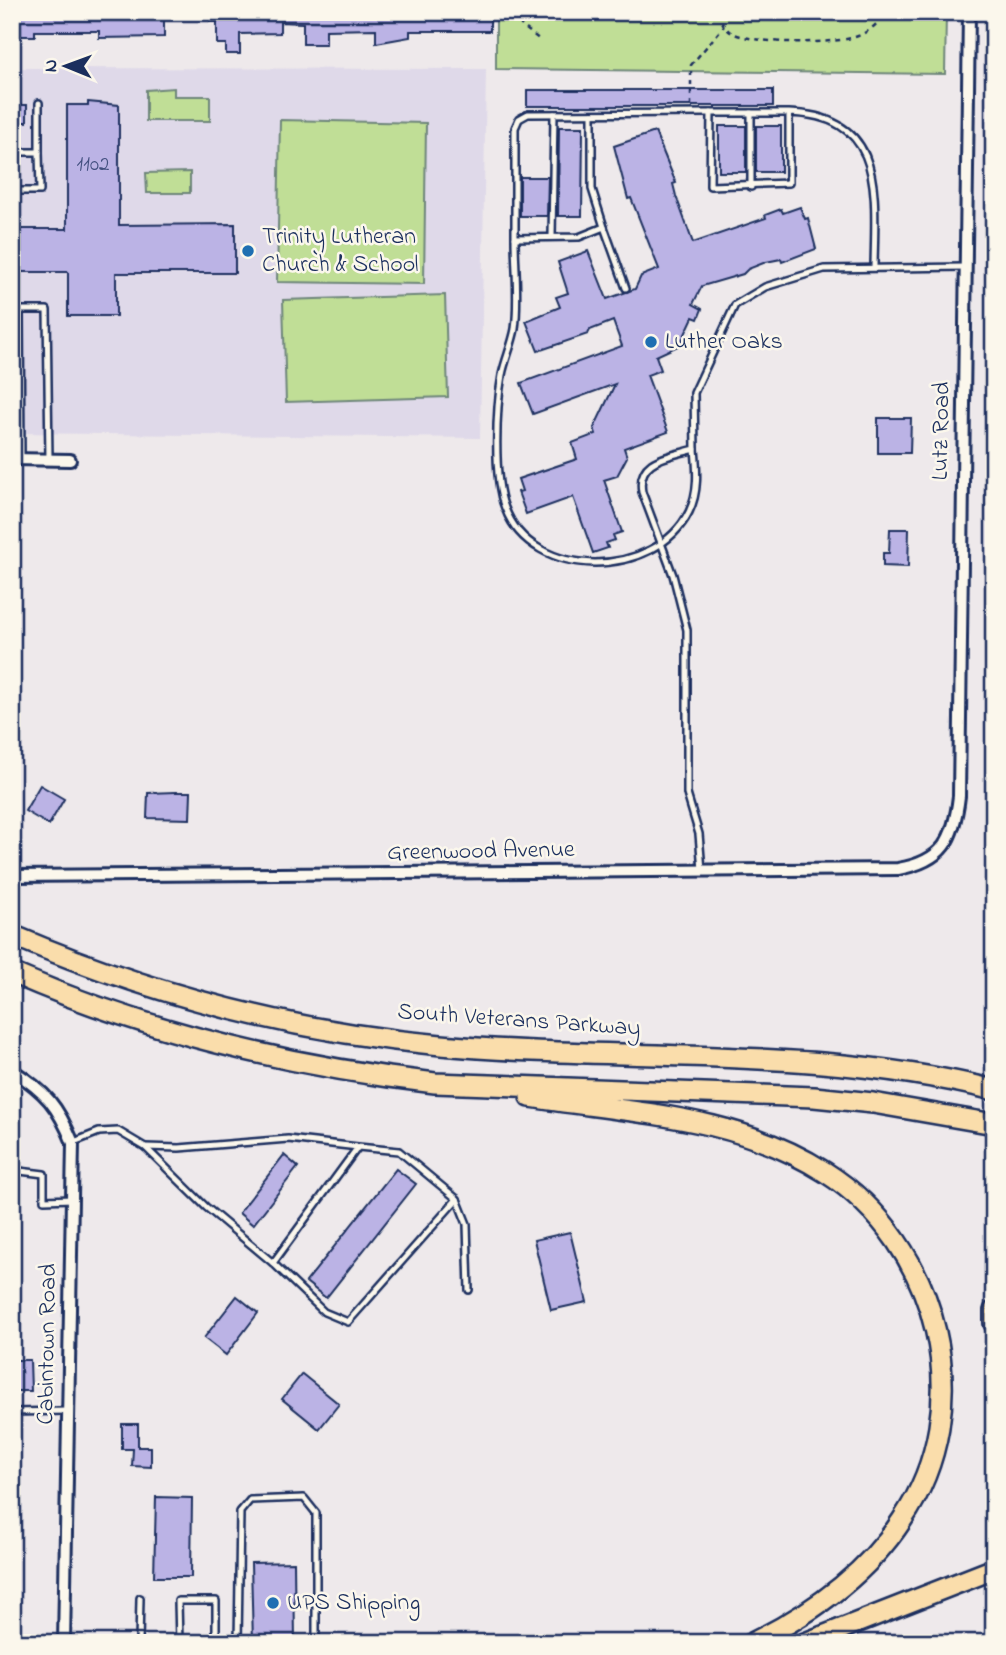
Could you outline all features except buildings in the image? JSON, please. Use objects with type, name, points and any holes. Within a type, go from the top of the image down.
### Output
[{"type":"highway","name":"South Veterans Parkway","points":[[12,934],[90,966],[180,996],[246,1013],[372,1035],[491,1048],[783,1059],[857,1065],[955,1080],[994,1090]]},
{"type":"highway","points":[[12,973],[126,1017],[200,1039],[299,1062],[665,1114],[720,1126],[776,1146],[825,1171],[864,1201],[901,1244],[927,1297],[937,1330],[943,1381],[940,1422],[932,1458],[903,1520],[862,1568],[817,1605],[752,1643]]},
{"type":"highway","points":[[955,1080],[994,1081]]},
{"type":"highway","points":[[435,1083],[776,1094],[873,1103],[994,1124]]},
{"type":"highway","points":[[994,1311],[994,1323]]},
{"type":"highway","points":[[805,1643],[994,1569]]},
{"type":"street","name":"Lutz Road","points":[[944,847],[955,825],[959,796],[969,12]]},
{"type":"street","points":[[17,459],[70,460]]},
{"type":"street","name":"Greenwood Avenue","points":[[12,876],[898,869],[933,858],[944,847]]},
{"type":"street","name":"Cabintown Road","points":[[12,1070],[41,1089],[62,1115],[73,1143],[64,1643]]},
{"type":"lane","points":[[12,191],[40,191],[39,103]]},
{"type":"lane","points":[[874,267],[875,200],[871,173],[861,147],[850,131],[834,120],[815,114],[691,113],[528,114],[519,120],[515,128],[515,328],[502,377],[499,430],[504,507],[524,537],[552,555],[579,564],[606,563],[636,555],[660,543],[680,527],[695,494],[694,394],[735,305],[765,287],[824,269],[965,267]]},
{"type":"lane","points":[[711,113],[710,186],[751,187],[789,183],[789,113]]},
{"type":"lane","points":[[751,113],[751,187]]},
{"type":"lane","points":[[552,237],[554,114]]},
{"type":"lane","points":[[592,114],[592,189],[626,288]]},
{"type":"lane","points":[[12,152],[39,152]]},
{"type":"lane","points":[[514,238],[579,237],[604,227]]},
{"type":"lane","points":[[12,310],[47,310],[49,459]]},
{"type":"lane","points":[[17,459],[21,389],[20,310]]},
{"type":"lane","points":[[12,389],[21,389]]},
{"type":"lane","points":[[695,449],[645,467],[639,478],[682,601],[687,630],[687,794],[699,834],[702,871]]},
{"type":"lane","points":[[73,1143],[99,1132],[118,1131],[145,1147],[206,1207],[273,1263],[324,1312],[348,1322],[457,1199]]},
{"type":"lane","points":[[145,1147],[179,1149],[288,1139],[399,1152],[457,1199],[467,1224],[469,1290]]},
{"type":"lane","points":[[273,1263],[358,1147]]},
{"type":"lane","points":[[12,1170],[44,1174],[44,1200],[72,1199]]},
{"type":"lane","points":[[12,1412],[68,1411]]},
{"type":"lane","points":[[238,1643],[240,1512],[250,1500],[304,1498],[316,1513],[316,1643]]},
{"type":"lane","points":[[139,1643],[140,1598]]},
{"type":"lane","points":[[179,1643],[178,1601],[216,1601],[216,1643]]},
{"type":"path","points":[[517,12],[521,25],[540,40]]},
{"type":"path","points":[[718,12],[724,25],[741,37],[828,40],[854,38],[869,31],[886,12]]},
{"type":"path","points":[[691,113],[691,65],[724,25]]},
{"type":"shaded area","name":"Trinity Lutheran Church & School","points":[[12,68],[486,69],[480,438],[12,433]]},
{"type":"green space","points":[[496,12],[946,12],[945,74],[496,69]]},
{"type":"green space","points":[[174,88],[174,96],[210,96],[210,121],[146,121],[146,90]]},
{"type":"green space","points":[[280,120],[426,123],[424,284],[277,282]]},
{"type":"green space","points":[[190,172],[190,193],[147,193],[146,173]]},
{"type":"green space","points":[[445,295],[448,397],[286,402],[283,300]]},
{"type":"water","points":[[747,12],[856,12],[845,19],[753,16]]},
{"type":"place","name":"Trinity Lutheran Church & School","points":[[248,251]]},
{"type":"place","name":"Luther Oaks","points":[[651,342]]},
{"type":"place","name":"UPS Shipping","points":[[273,1603]]}]
